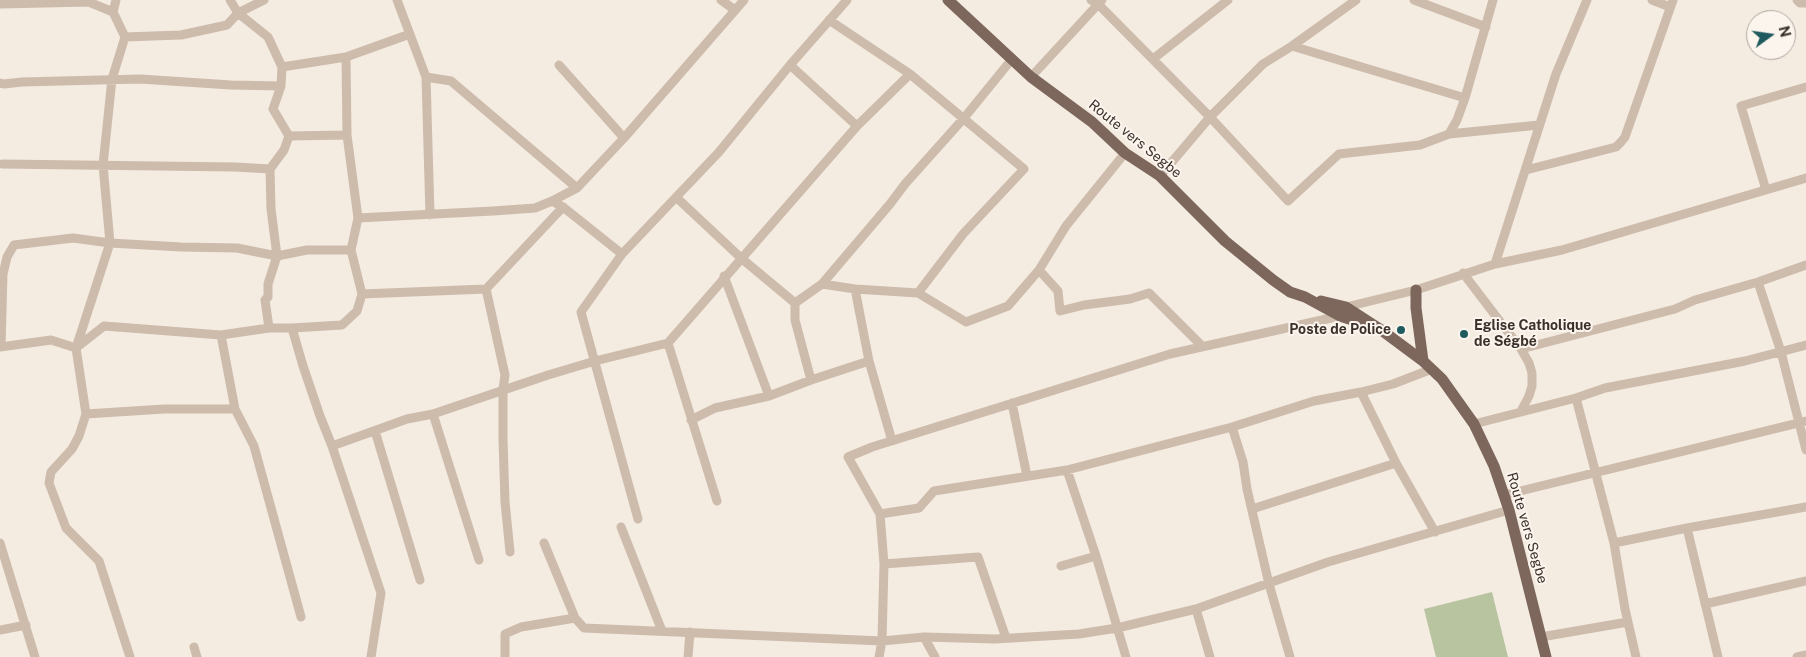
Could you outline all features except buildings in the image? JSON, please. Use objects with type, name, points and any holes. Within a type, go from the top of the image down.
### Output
[{"type":"main road","name":"Route vers Segbe","points":[[948,0],[1031,77],[1092,122],[1125,153],[1160,176],[1225,241],[1273,280],[1290,292],[1343,311],[1380,329],[1427,365],[1452,392],[1474,424],[1494,466],[1509,510],[1546,657]]},
{"type":"main road","points":[[1416,290],[1416,308],[1427,365]]},
{"type":"street","points":[[116,0],[113,12],[125,37],[112,79],[103,165],[110,243],[76,348],[86,414],[79,436],[72,449],[52,472],[49,483],[66,528],[99,561],[130,657]]},
{"type":"street","points":[[230,0],[238,13],[268,37],[282,67],[281,86],[273,109],[289,136]]},
{"type":"street","points":[[125,37],[181,35],[227,25],[238,13],[264,0]]},
{"type":"street","points":[[397,0],[426,78],[430,214]]},
{"type":"street","points":[[721,0],[735,10]]},
{"type":"street","points":[[358,218],[535,208],[576,188],[624,138],[744,0]]},
{"type":"street","points":[[638,519],[581,312],[622,254],[719,152],[790,65],[847,0]]},
{"type":"street","points":[[1154,59],[1228,0]]},
{"type":"street","points":[[1160,176],[1210,117],[1263,64],[1292,46],[1356,0]]},
{"type":"street","points":[[1414,0],[1486,28]]},
{"type":"street","points":[[1449,134],[1457,120],[1465,98],[1493,0]]},
{"type":"street","points":[[1495,264],[1556,74],[1587,0]]},
{"type":"street","points":[[1526,170],[1616,147],[1625,137],[1672,3],[1652,0]]},
{"type":"street","points":[[1797,0],[1800,3],[1806,2]]},
{"type":"street","points":[[1031,77],[1097,1],[1288,200],[1339,154],[1420,145],[1449,134],[1539,125]]},
{"type":"street","points":[[0,4],[90,2],[113,12]]},
{"type":"street","points":[[828,20],[910,74],[1024,169],[963,234],[918,293]]},
{"type":"street","points":[[282,67],[346,57],[410,34]]},
{"type":"street","points":[[1292,46],[1465,98]]},
{"type":"street","points":[[76,348],[104,326],[221,335],[269,328],[342,325],[357,311],[362,294],[351,250],[358,218],[347,135],[346,57]]},
{"type":"street","points":[[795,303],[822,284],[1012,59]]},
{"type":"street","points":[[559,65],[624,138]]},
{"type":"street","points":[[790,65],[857,126]]},
{"type":"street","points":[[332,446],[407,419],[433,414],[503,389],[595,361],[668,342],[857,126],[910,74]]},
{"type":"street","points":[[426,78],[451,81],[576,188]]},
{"type":"street","points":[[0,83],[112,79],[281,86]]},
{"type":"street","points":[[1766,190],[1741,106],[1806,87]]},
{"type":"street","points":[[289,136],[347,135]]},
{"type":"street","points":[[269,328],[265,300],[268,297],[268,284],[276,256],[271,210],[270,170],[284,150],[289,136]]},
{"type":"street","points":[[822,284],[855,289],[918,293],[966,322],[1008,306],[1039,270],[1066,226],[1125,153]]},
{"type":"street","points":[[2,164],[235,167],[270,170]]},
{"type":"street","points":[[879,657],[882,641],[884,564],[880,514],[848,457],[1012,403],[1202,346],[1246,338],[1416,290],[1462,273],[1562,250],[1806,178]]},
{"type":"street","points":[[677,198],[741,258],[795,303],[796,320],[811,380]]},
{"type":"street","points":[[552,201],[622,254]]},
{"type":"street","points":[[362,294],[486,289],[562,208]]},
{"type":"street","points":[[76,348],[51,340],[1,347],[2,274],[7,257],[14,245],[73,238],[110,243],[237,248],[276,256],[307,250],[351,250]]},
{"type":"street","points":[[1521,349],[1675,309],[1695,300],[1758,282],[1806,265]]},
{"type":"street","points":[[1039,270],[1058,292],[1060,311],[1130,299],[1149,293],[1202,346]]},
{"type":"street","points":[[1462,273],[1521,349],[1532,373],[1529,396],[1521,411]]},
{"type":"street","points":[[724,276],[769,396]]},
{"type":"street","points":[[1758,282],[1803,422],[1806,450]]},
{"type":"street","points":[[486,289],[505,375],[503,389],[505,493],[510,552]]},
{"type":"street","points":[[855,289],[869,361],[892,441]]},
{"type":"street","points":[[292,328],[308,383],[332,446],[381,593],[371,657]]},
{"type":"street","points":[[221,335],[235,409],[254,446],[301,617]]},
{"type":"street","points":[[668,342],[717,501]]},
{"type":"street","points":[[1474,424],[1576,398],[1605,388],[1745,361],[1806,345]]},
{"type":"street","points":[[691,420],[716,408],[769,396],[869,361]]},
{"type":"street","points":[[880,514],[919,508],[934,491],[1067,470],[1232,427],[1314,401],[1393,384],[1427,365]]},
{"type":"street","points":[[1361,392],[1396,463],[1435,532]]},
{"type":"street","points":[[1576,398],[1614,544],[1636,657]]},
{"type":"street","points":[[1012,403],[1027,476]]},
{"type":"street","points":[[86,414],[164,409],[235,409]]},
{"type":"street","points":[[433,414],[479,560]]},
{"type":"street","points":[[1504,495],[1803,422]]},
{"type":"street","points":[[1232,427],[1243,462],[1246,489],[1269,584],[1290,657]]},
{"type":"street","points":[[375,431],[420,580]]},
{"type":"street","points":[[1252,509],[1396,463]]},
{"type":"street","points":[[1067,470],[1096,556],[1126,657]]},
{"type":"street","points":[[1614,544],[1687,528],[1806,507]]},
{"type":"street","points":[[544,542],[575,618],[584,628],[882,641],[924,637],[1006,638],[1079,634],[1117,628],[1196,609],[1328,562],[1509,510]]},
{"type":"street","points":[[621,527],[662,631]]},
{"type":"street","points":[[1687,528],[1718,657]]},
{"type":"street","points":[[0,543],[35,657]]},
{"type":"street","points":[[1061,566],[1096,556]]},
{"type":"street","points":[[884,564],[978,557],[1006,638]]},
{"type":"street","points":[[1705,604],[1806,581]]},
{"type":"street","points":[[1196,609],[1210,657]]},
{"type":"street","points":[[505,657],[505,634],[521,627],[575,618]]},
{"type":"street","points":[[1541,637],[1628,622]]},
{"type":"street","points":[[0,630],[26,625]]},
{"type":"street","points":[[688,657],[690,632]]},
{"type":"street","points":[[924,637],[935,657]]},
{"type":"street","points":[[194,647],[197,657]]},
{"type":"street","points":[[1797,657],[1806,655]]},
{"type":"green space","points":[[1492,592],[1508,657],[1436,657],[1424,609]]},
{"type":"place","name":"Poste de Police","points":[[1401,330]]},
{"type":"place","name":"Eglise Catholique de Ségbé","points":[[1464,334]]}]
